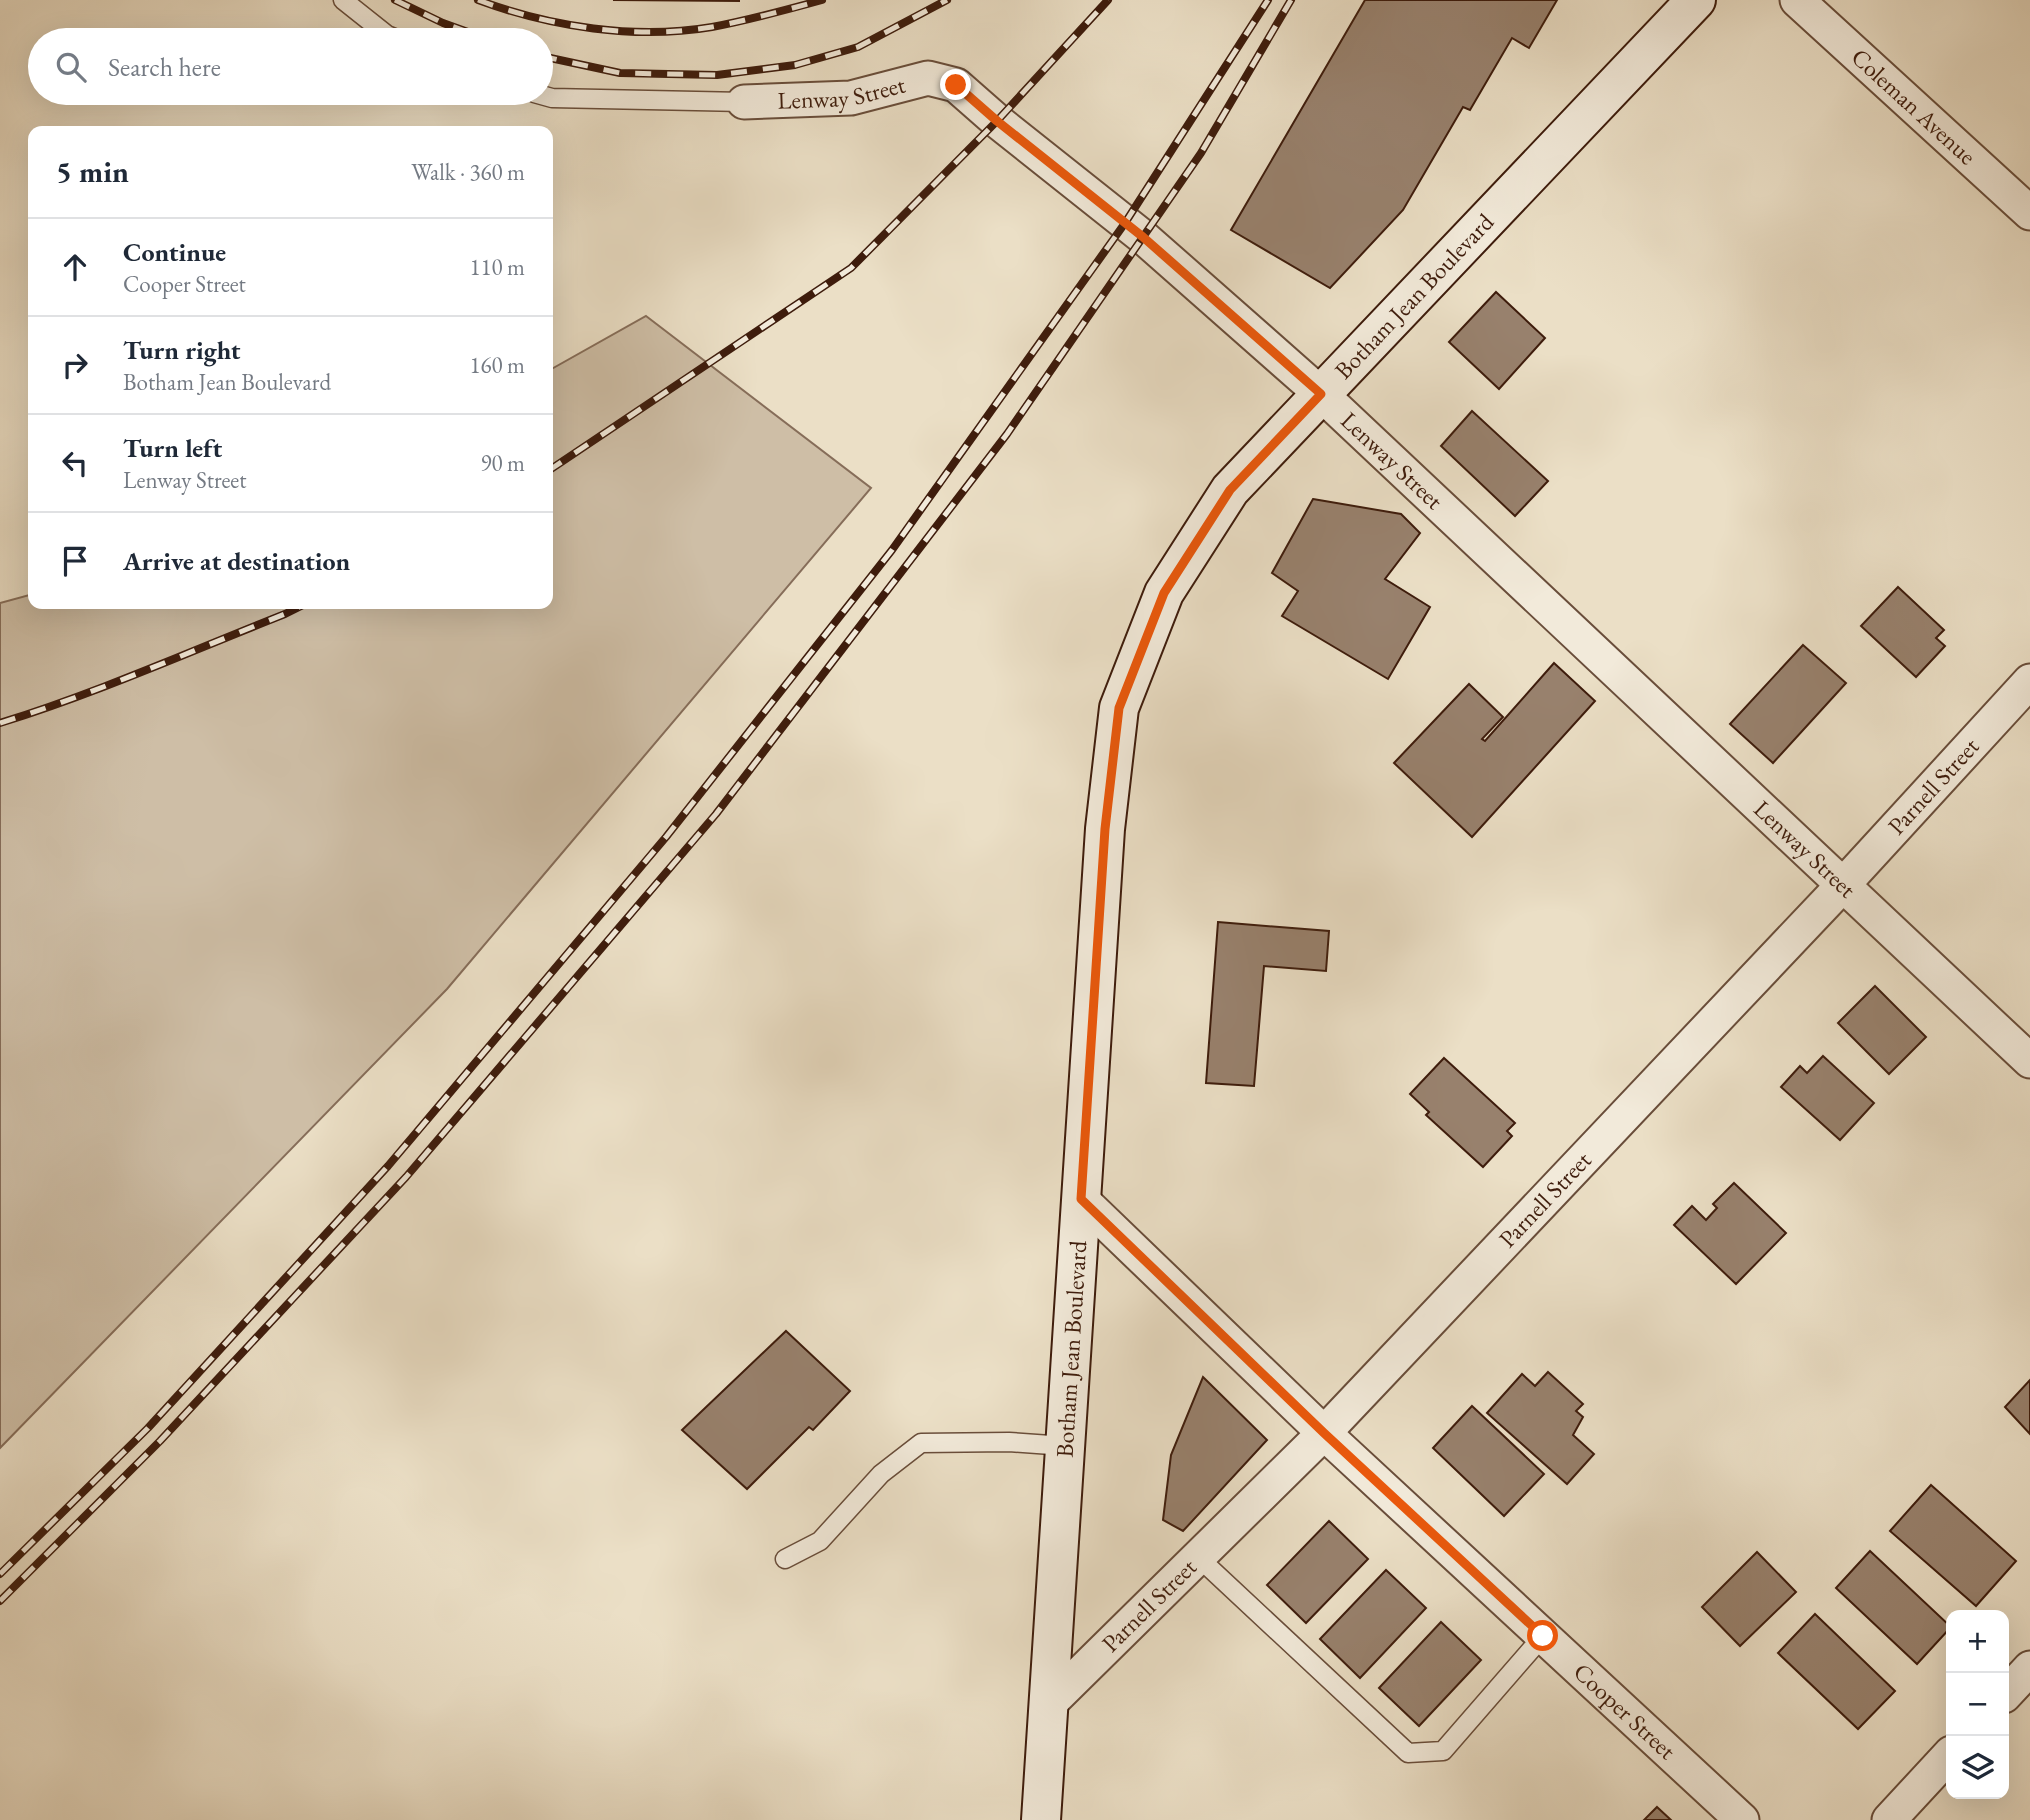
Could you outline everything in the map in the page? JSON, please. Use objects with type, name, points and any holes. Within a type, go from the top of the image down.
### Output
[{"type":"main road","name":"Botham Jean Boulevard","points":[[1041,1820],[1105,829],[1119,708],[1164,593],[1230,490],[1696,0]]},
{"type":"street","name":"Coleman Avenue","points":[[1797,0],[2030,214]]},
{"type":"street","name":"Lenway Street","points":[[744,102],[851,98],[928,78],[956,85],[1143,237],[1321,394],[2030,1061]]},
{"type":"street","name":"Parnell Street","points":[[1048,1705],[1324,1433],[1842,886],[2030,681]]},
{"type":"street","name":"Cooper Street","points":[[1081,1199],[1324,1433],[1742,1820]]},
{"type":"street","points":[[2009,1691],[2030,1668]]},
{"type":"street","points":[[1889,1820],[1946,1758]]},
{"type":"lane","points":[[343,0],[379,28]]},
{"type":"lane","name":"Lenway Street","points":[[553,98],[744,102]]},
{"type":"lane","points":[[785,1559],[820,1541],[881,1474],[920,1443],[1009,1442],[1065,1446]]},
{"type":"lane","points":[[1198,1557],[1408,1753],[1443,1751],[1543,1636]]},
{"type":"shaded area","points":[[646,316],[871,488],[447,989],[0,1448],[0,603],[28,595],[28,609],[553,609],[553,368]]},
{"type":"building","points":[[613,0],[739,0],[739,1]]},
{"type":"building","points":[[1365,0],[1557,0],[1529,48],[1512,38],[1470,110],[1463,107],[1403,210],[1330,288],[1231,230]]},
{"type":"building","points":[[1496,292],[1545,338],[1499,389],[1449,342]]},
{"type":"building","points":[[1472,411],[1548,481],[1515,516],[1441,446]]},
{"type":"building","points":[[1313,499],[1401,514],[1420,533],[1385,579],[1430,607],[1388,679],[1282,616],[1298,591],[1272,573]]},
{"type":"building","points":[[1898,587],[1944,630],[1936,638],[1945,646],[1916,677],[1861,626]]},
{"type":"building","points":[[1803,645],[1846,683],[1773,763],[1730,724]]},
{"type":"building","points":[[1554,663],[1595,701],[1472,837],[1394,763],[1469,684],[1503,717],[1482,739],[1485,741]]},
{"type":"building","points":[[1218,922],[1329,931],[1326,971],[1264,966],[1254,1086],[1206,1083]]},
{"type":"building","points":[[1875,986],[1926,1037],[1889,1074],[1838,1023]]},
{"type":"building","points":[[1823,1056],[1874,1103],[1840,1140],[1781,1087],[1800,1066],[1807,1073]]},
{"type":"building","points":[[1444,1058],[1515,1123],[1507,1131],[1512,1136],[1483,1167],[1426,1115],[1429,1112],[1410,1094]]},
{"type":"building","points":[[1734,1183],[1786,1233],[1736,1284],[1674,1225],[1692,1206],[1706,1220],[1717,1208],[1713,1204]]},
{"type":"building","points":[[786,1331],[850,1391],[813,1430],[809,1427],[747,1489],[682,1430]]},
{"type":"building","points":[[1548,1372],[1583,1404],[1576,1411],[1583,1417],[1573,1435],[1594,1454],[1567,1484],[1487,1413],[1522,1374],[1535,1386]]},
{"type":"building","points":[[1203,1377],[1267,1440],[1183,1531],[1163,1520],[1171,1455]]},
{"type":"building","points":[[2030,1380],[2030,1434],[2005,1407]]},
{"type":"building","points":[[1472,1406],[1544,1474],[1504,1516],[1433,1448]]},
{"type":"building","points":[[1931,1485],[2016,1561],[1976,1606],[1890,1531]]},
{"type":"building","points":[[1329,1521],[1368,1559],[1306,1623],[1267,1585]]},
{"type":"building","points":[[1870,1551],[1946,1622],[1946,1632],[1917,1664],[1836,1588]]},
{"type":"building","points":[[1757,1552],[1796,1592],[1740,1646],[1702,1607]]},
{"type":"building","points":[[1386,1570],[1426,1608],[1360,1678],[1320,1639]]},
{"type":"building","points":[[1815,1614],[1895,1691],[1858,1729],[1778,1653]]},
{"type":"building","points":[[1441,1622],[1481,1660],[1419,1726],[1379,1688]]},
{"type":"building","points":[[1657,1807],[1671,1820],[1644,1820]]},
{"type":"railway","points":[[395,0],[457,28]]},
{"type":"railway","points":[[478,0],[564,24],[653,32],[712,27],[822,0]]},
{"type":"railway","points":[[553,59],[620,73],[717,75],[795,65],[858,47],[947,0]]},
{"type":"railway","points":[[553,468],[851,268],[997,121],[1108,0]]},
{"type":"railway","points":[[0,1574],[148,1428],[388,1166],[666,837],[892,550],[1125,223],[1268,0]]},
{"type":"railway","points":[[0,1601],[160,1441],[406,1177],[716,814],[1007,434],[1201,153],[1291,0]]},
{"type":"railway","points":[[0,723],[108,685],[295,609]]},
{"type":"route","points":[[956,85],[1143,237],[1321,394],[1230,490],[1164,593],[1119,708],[1105,829],[1081,1199],[1324,1433],[1543,1636]]}]
